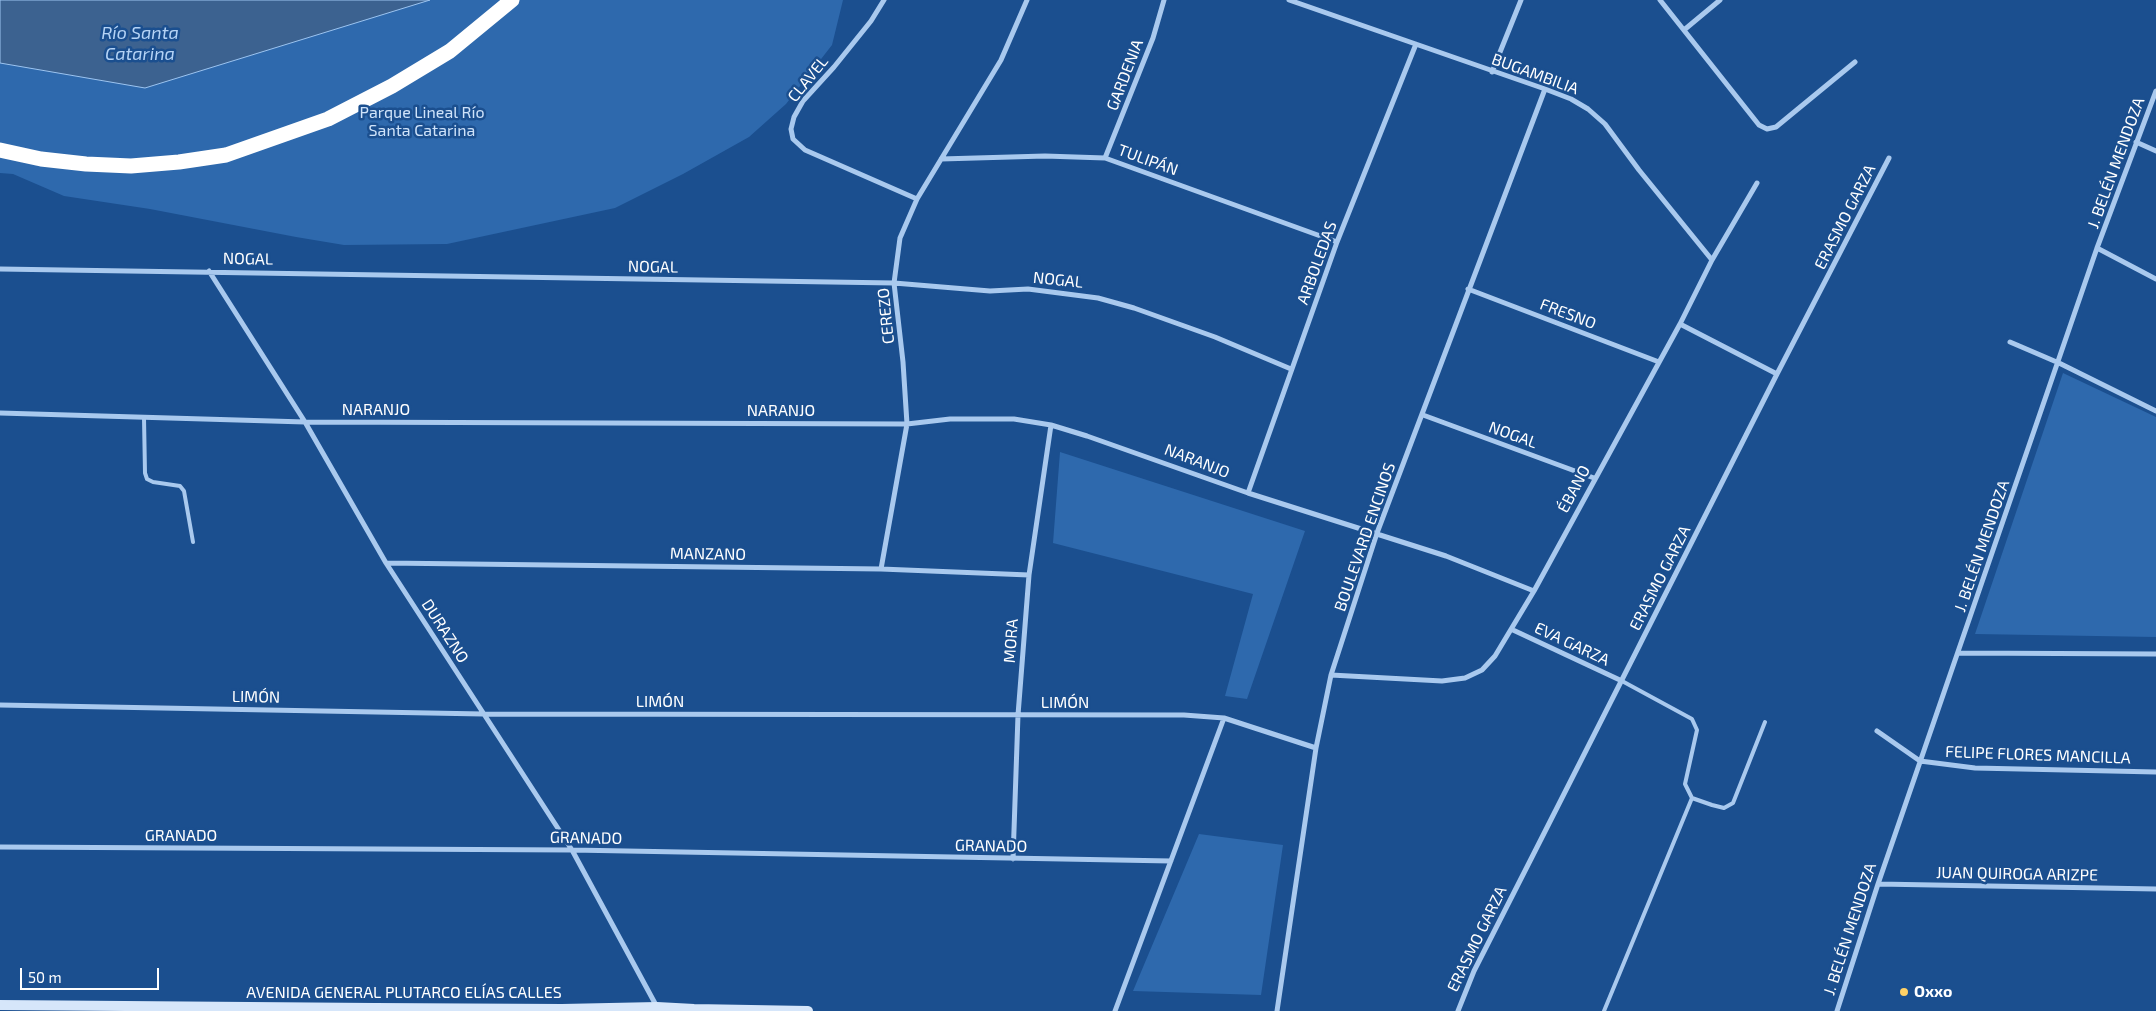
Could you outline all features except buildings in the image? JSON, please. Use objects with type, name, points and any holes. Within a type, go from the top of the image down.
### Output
[{"type":"highway","points":[[0,150],[41,159],[131,166],[179,162],[226,155],[328,119],[392,86],[450,51],[512,0]]},
{"type":"street","name":"CLAVEL","points":[[884,0],[871,21],[834,67],[803,101],[794,117],[791,129],[793,139],[805,150],[917,198]]},
{"type":"street","name":"CEREZO","points":[[881,569],[907,424],[903,362],[894,284],[900,238],[917,198],[1001,60],[1027,0]]},
{"type":"street","name":"GARDENIA","points":[[1105,158],[1153,38],[1164,0]]},
{"type":"street","name":"BUGAMBILIA","points":[[1289,0],[1545,89],[1571,99],[1588,109],[1605,124],[1639,170],[1712,260]]},
{"type":"street","points":[[1492,72],[1521,0]]},
{"type":"street","points":[[1660,0],[1759,125],[1767,128],[1776,127],[1855,62]]},
{"type":"street","points":[[1684,30],[1720,0]]},
{"type":"street","name":"ARBOLEDAS","points":[[1248,493],[1337,242],[1416,44]]},
{"type":"street","name":"BOULEVARD ENCINOS","points":[[1277,1011],[1316,748],[1331,675],[1377,533],[1545,89]]},
{"type":"street","name":"J. BELÉN MENDOZA","points":[[1837,1011],[1878,884],[2059,363],[2097,248],[2156,91]]},
{"type":"street","points":[[2136,142],[2156,151]]},
{"type":"street","name":"TULIPÁN","points":[[941,159],[1035,156],[1105,158],[1337,242]]},
{"type":"street","name":"ERASMO GARZA","points":[[1458,1011],[1474,971],[1777,374],[1890,158]]},
{"type":"street","name":"ÉBANO","points":[[1331,675],[1442,682],[1465,678],[1482,670],[1495,656],[1513,630],[1594,478],[1680,324],[1712,260],[1757,183]]},
{"type":"street","points":[[2097,248],[2156,278]]},
{"type":"street","name":"NOGAL","points":[[0,269],[209,271],[894,284],[990,291],[1028,289],[1098,298],[1134,308],[1215,337],[1291,369]]},
{"type":"street","name":"DURAZNO","points":[[209,271],[305,422],[386,563],[572,850],[657,1007]]},
{"type":"street","name":"FRESNO","points":[[1468,289],[1659,362]]},
{"type":"street","points":[[1680,324],[1777,374]]},
{"type":"street","points":[[2010,342],[2059,363],[2156,411]]},
{"type":"street","name":"NARANJO","points":[[0,413],[305,422],[907,424],[950,419],[1014,419],[1051,426],[1151,457],[1248,493],[1446,556],[1534,591]]},
{"type":"street","name":"NOGAL","points":[[1423,415],[1594,478]]},
{"type":"street","name":"MORA","points":[[1013,859],[1018,715],[1029,576],[1051,426]]},
{"type":"street","name":"MANZANO","points":[[386,563],[881,569],[1029,576]]},
{"type":"street","name":"EVA GARZA","points":[[1513,630],[1622,681]]},
{"type":"street","points":[[1959,653],[2156,654]]},
{"type":"street","name":"LIMÓN","points":[[0,705],[483,714],[1184,715],[1224,718],[1316,748]]},
{"type":"street","points":[[1115,1011],[1224,718]]},
{"type":"street","points":[[1877,730],[1920,761]]},
{"type":"street","name":"FELIPE FLORES MANCILLA","points":[[1920,761],[1975,768],[2156,772]]},
{"type":"street","name":"GRANADO","points":[[0,847],[572,850],[1171,861]]},
{"type":"street","name":"JUAN QUIROGA ARIZPE","points":[[1878,884],[2156,889]]},
{"type":"street","name":"AVENIDA GENERAL PLUTARCO ELÍAS CALLES","points":[[0,1005],[374,1010],[562,1010],[657,1007],[694,1010],[808,1011]]},
{"type":"lane","points":[[144,418],[145,473],[147,479],[153,482],[180,486],[184,491],[193,542]]},
{"type":"lane","points":[[1622,681],[1692,720],[1697,730],[1685,784],[1692,798],[1724,808],[1733,803],[1766,722]]},
{"type":"lane","points":[[1604,1011],[1692,798]]},
{"type":"green space","name":"Parque Lineal Río Santa Catarina","points":[[0,0],[843,0],[832,45],[786,104],[749,137],[683,174],[615,208],[447,244],[344,245],[150,209],[64,196],[13,174],[0,173]]},
{"type":"green space","points":[[2063,373],[2156,417],[2156,637],[1975,634]]},
{"type":"green space","points":[[1060,452],[1305,531],[1247,699],[1225,696],[1253,594],[1053,543]]},
{"type":"green space","points":[[1199,834],[1283,845],[1261,995],[1133,991]]},
{"type":"water","name":"Río Santa Catarina","points":[[0,0],[430,0],[145,88],[0,63]]},
{"type":"place","name":"Oxxo","points":[[1904,992]]}]
